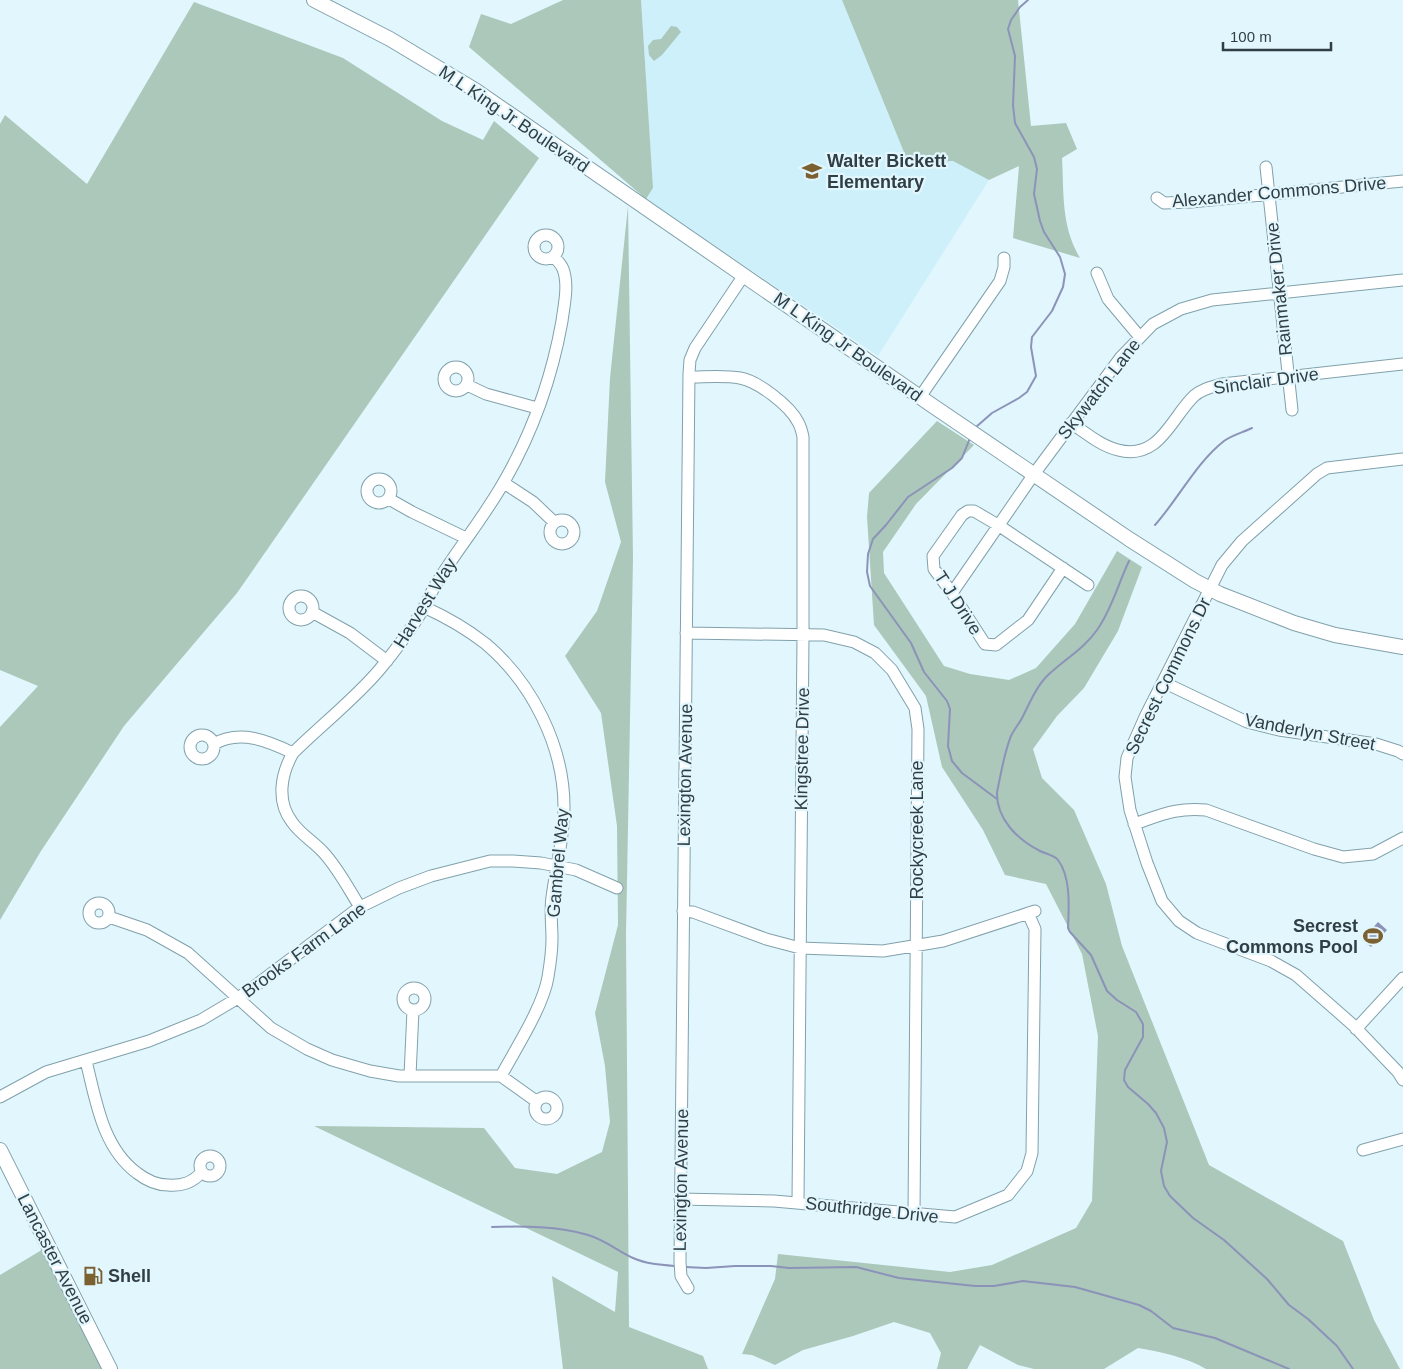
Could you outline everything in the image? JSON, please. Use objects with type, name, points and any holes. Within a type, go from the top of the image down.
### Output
[{"type":"main road","name":"M L King Jr Boulevard","points":[[314,0],[390,39],[474,90],[920,397],[1170,566],[1210,589],[1266,614],[1353,639],[1403,647]]},
{"type":"main road","name":"Lancaster Avenue","points":[[0,1150],[110,1369]]},
{"type":"street","name":"Rainmaker Drive","points":[[1266,167],[1292,410]]},
{"type":"street","name":"Alexander Commons Drive","points":[[1156,198],[1164,203],[1182,202],[1403,181]]},
{"type":"street","name":"Harvest Way","points":[[360,907],[334,865],[322,850],[291,822],[283,806],[281,783],[286,765],[293,752],[357,693],[387,661],[406,636],[437,582],[504,483],[533,422],[549,378],[564,305],[565,283],[562,268],[554,257]]},
{"type":"street","points":[[920,397],[1000,281],[1004,267],[1004,258]]},
{"type":"street","points":[[1097,273],[1108,299],[1139,336]]},
{"type":"street","name":"Lexington Avenue","points":[[688,1288],[681,1276],[680,1199],[689,377],[690,360],[695,348],[744,275]]},
{"type":"street","name":"Skywatch Lane","points":[[952,593],[1071,423],[1121,357],[1152,324],[1181,309],[1212,300],[1403,280]]},
{"type":"street","name":"Sinclair Drive","points":[[1071,423],[1119,451],[1138,451],[1149,448],[1161,438],[1194,397],[1206,388],[1222,384],[1403,364]]},
{"type":"street","name":"Kingstree Drive","points":[[689,377],[738,377],[752,381],[792,413],[799,423],[803,437],[798,1203]]},
{"type":"street","points":[[467,386],[486,394],[537,408]]},
{"type":"street","name":"Secrest Commons Dr","points":[[1403,459],[1327,468],[1317,474],[1242,540],[1222,565],[1145,717],[1127,758],[1125,777],[1130,810],[1147,863],[1162,901],[1180,921],[1197,933],[1272,962],[1296,974],[1356,1029],[1398,1072],[1403,1080]]},
{"type":"street","points":[[504,483],[533,502],[554,522]]},
{"type":"street","points":[[388,498],[412,512],[466,538]]},
{"type":"street","name":"T J Drive","points":[[1063,568],[1028,620],[996,645],[984,644],[952,593],[934,569],[933,556],[962,515],[968,511],[974,512],[998,525],[1063,568],[1088,585]]},
{"type":"street","name":"Gambrel Way","points":[[424,607],[450,620],[485,644],[504,661],[536,705],[550,736],[560,769],[564,806],[562,842],[556,866],[551,904],[552,942],[548,979],[536,1011],[501,1076]]},
{"type":"street","points":[[312,612],[350,633],[387,661]]},
{"type":"street","name":"Rockycreek Lane","points":[[686,633],[824,635],[854,642],[875,653],[892,670],[915,708],[918,729],[914,1214]]},
{"type":"street","name":"Vanderlyn Street","points":[[1163,682],[1247,722],[1296,733],[1376,744],[1398,750],[1403,754]]},
{"type":"street","points":[[214,744],[222,739],[245,736],[272,742],[293,752]]},
{"type":"street","points":[[1134,824],[1188,808],[1206,810],[1314,849],[1343,857],[1373,854],[1403,838]]},
{"type":"street","name":"Brooks Farm Lane","points":[[0,1097],[46,1072],[149,1041],[201,1020],[238,998],[360,907],[399,888],[431,876],[490,861],[541,863],[576,870],[616,888]]},
{"type":"street","points":[[683,911],[693,912],[766,939],[800,948],[883,951],[916,946]]},
{"type":"street","name":"Southridge Drive","points":[[680,1199],[774,1200],[955,1217],[1008,1195],[1027,1171],[1032,1153],[1035,929],[1032,912],[942,941],[916,946]]},
{"type":"street","points":[[109,917],[147,930],[188,953],[271,1028],[324,1056],[370,1071],[410,1076],[501,1076],[536,1101]]},
{"type":"street","points":[[1356,1029],[1403,978]]},
{"type":"street","points":[[410,1076],[413,1010]]},
{"type":"street","points":[[86,1060],[108,1138],[115,1151],[128,1166],[144,1179],[159,1185],[182,1186],[202,1172]]},
{"type":"street","points":[[1363,1150],[1403,1140]]},
{"type":"shaded area","name":"Walter Bickett Elementary","points":[[641,0],[842,0],[908,162],[953,160],[989,180],[878,356],[646,199],[653,188]]},
{"type":"shaded area","name":"Secrest Commons Pool","points":[[1378,922],[1387,930],[1371,947],[1362,940],[1367,932]]},
{"type":"green space","points":[[563,0],[641,0],[653,188],[646,199],[469,47],[481,14],[511,24]]},
{"type":"green space","points":[[842,0],[1018,0],[1031,126],[1066,123],[1077,149],[1062,158],[1066,222],[1069,234],[1080,258],[1013,238],[1019,166],[989,180],[953,161],[908,162]]},
{"type":"green space","points":[[194,2],[343,58],[442,121],[483,140],[494,121],[539,158],[237,593],[124,726],[41,851],[0,920],[0,727],[38,686],[0,670],[0,124],[5,115],[87,184]]},
{"type":"green space","points":[[671,26],[677,27],[681,32],[662,55],[654,61],[649,55],[648,46],[653,40],[661,39]]},
{"type":"green space","points":[[628,206],[633,558],[626,934],[629,1327],[703,1356],[708,1369],[563,1369],[552,1276],[615,1312],[618,1272],[314,1126],[484,1128],[515,1168],[557,1174],[602,1152],[610,1122],[605,1066],[595,1013],[618,925],[617,826],[601,713],[565,656],[597,611],[621,542],[605,482],[610,378]]},
{"type":"green space","points":[[937,421],[974,445],[916,504],[883,552],[884,573],[944,666],[970,674],[1009,680],[1036,668],[1075,624],[1117,551],[1142,567],[1118,631],[1084,688],[1057,716],[1033,749],[1042,778],[1074,810],[1106,884],[1122,946],[1209,1165],[1343,1241],[1374,1320],[1400,1369],[1206,1369],[1182,1358],[1138,1348],[1104,1369],[1034,1369],[1018,1365],[980,1345],[967,1369],[937,1369],[941,1353],[930,1333],[894,1322],[803,1350],[775,1365],[752,1355],[742,1354],[775,1279],[778,1254],[950,1272],[992,1265],[1076,1228],[1092,1201],[1098,1036],[1082,954],[1046,884],[1005,875],[983,830],[942,767],[926,696],[874,625],[867,517],[869,493]]},
{"type":"green space","points":[[45,1248],[107,1369],[0,1369],[0,1275]]},
{"type":"waterway","points":[[976,427],[992,413],[1027,392],[1036,376],[1031,347],[1032,337],[1052,311],[1063,287],[1065,274],[1060,257],[1044,232],[1040,221],[1034,194],[1037,169],[1034,157],[1015,123],[1013,105],[1015,56],[1008,29],[1011,20],[1020,7],[1028,0]]},
{"type":"waterway","points":[[1155,525],[1196,470],[1214,450],[1227,439],[1252,428]]},
{"type":"waterway","points":[[970,438],[962,458],[952,468],[908,497],[873,539],[868,554],[867,572],[870,586],[911,643],[924,672],[947,701],[950,709],[948,746],[952,761],[962,773],[997,799]]},
{"type":"waterway","points":[[1129,561],[1111,605],[1097,630],[1086,643],[1046,677],[1012,733],[997,792],[1000,811],[1004,820],[1016,835],[1058,860],[1067,883],[1069,902],[1068,928],[1070,932],[1091,955],[1107,991],[1136,1012],[1143,1024],[1143,1037],[1125,1070],[1124,1080],[1128,1087],[1156,1113],[1164,1128],[1167,1142],[1161,1171],[1164,1186],[1170,1196],[1193,1218],[1224,1240],[1267,1279],[1289,1305],[1308,1319],[1337,1346],[1353,1369]]},
{"type":"waterway","points":[[492,1227],[540,1227],[577,1232],[600,1240],[638,1260],[675,1266]]},
{"type":"waterway","points":[[685,1267],[856,1267],[899,1278],[975,1286],[994,1286],[1023,1281],[1075,1287],[1139,1305],[1151,1311],[1173,1328],[1215,1338],[1289,1369]]},
{"type":"place","name":"Walter Bickett Elementary","points":[[812,171]]},
{"type":"place","name":"Secrest Commons Pool","points":[[1373,936]]},
{"type":"place","name":"Shell","points":[[93,1276]]}]
